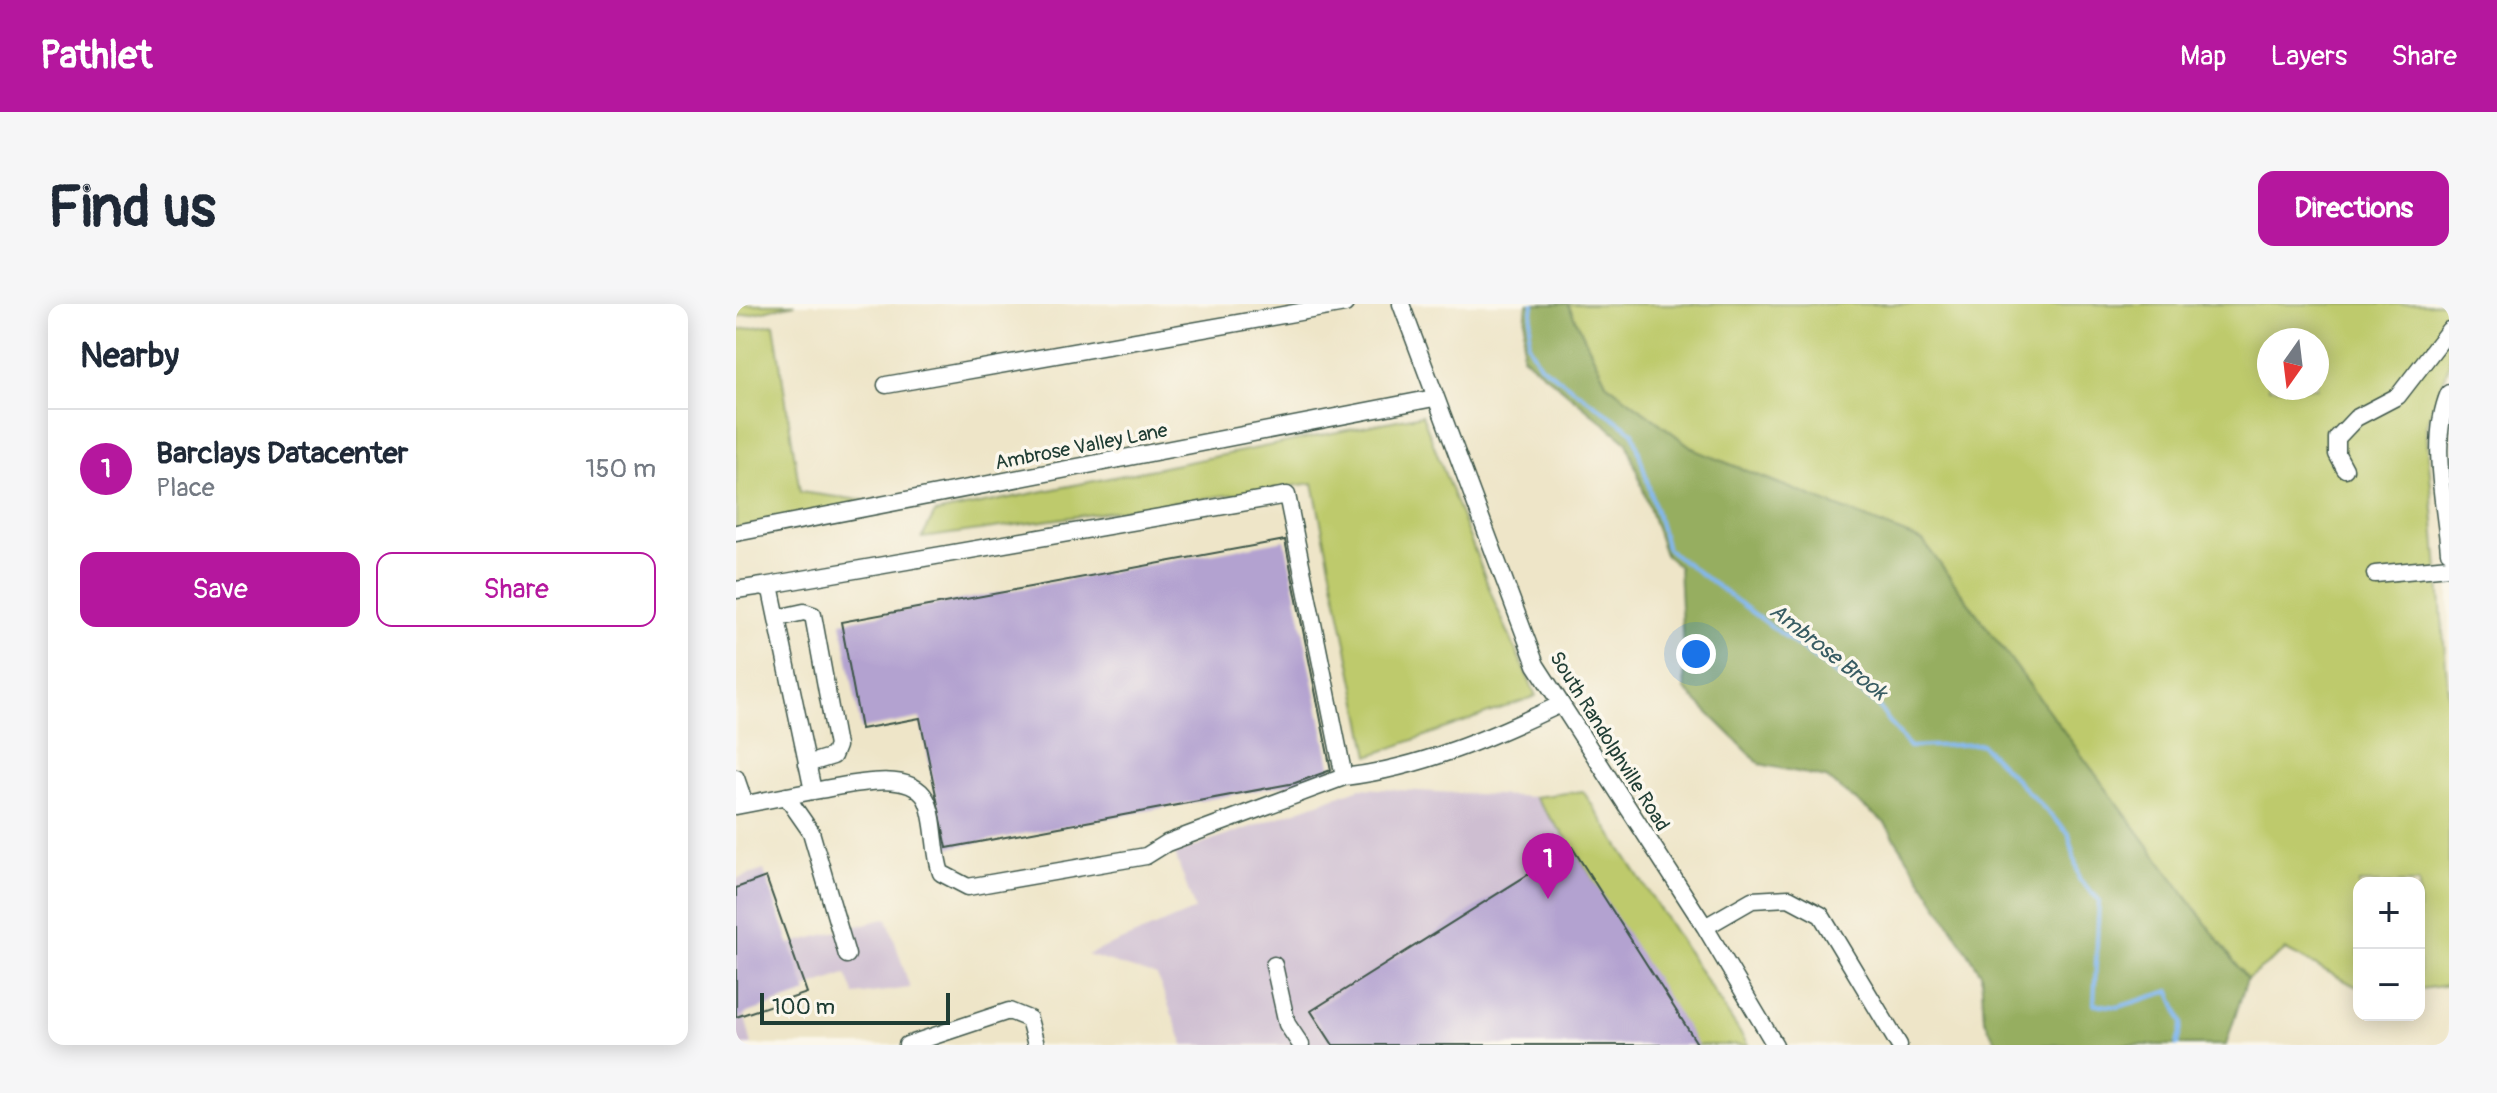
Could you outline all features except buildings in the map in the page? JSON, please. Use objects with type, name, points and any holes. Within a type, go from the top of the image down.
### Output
[{"type":"street","points":[[886,385],[1345,304]]},
{"type":"street","name":"South Randolphville Road","points":[[1401,304],[1536,665],[1705,927],[1775,1045]]},
{"type":"street","points":[[2345,469],[2337,454],[2337,438],[2368,410],[2398,396],[2449,330]]},
{"type":"street","points":[[2449,393],[2442,410],[2439,437],[2449,552]]},
{"type":"street","name":"Ambrose Valley Lane","points":[[736,533],[1434,398]]},
{"type":"street","points":[[736,590],[1287,495],[1344,777]]},
{"type":"street","points":[[2375,574],[2449,567]]},
{"type":"street","points":[[763,586],[771,590],[813,791]]},
{"type":"street","points":[[777,618],[804,612],[813,615],[837,746],[833,756],[807,764]]},
{"type":"street","points":[[736,778],[740,805],[883,781],[914,786],[926,800],[941,873],[968,887],[1146,856],[1167,843],[1344,777],[1397,768],[1471,744],[1561,704]]},
{"type":"street","points":[[786,796],[811,832],[847,955]]},
{"type":"street","points":[[1705,927],[1752,900],[1789,898],[1821,915],[1899,1045]]},
{"type":"street","points":[[1274,965],[1287,1024],[1301,1045]]},
{"type":"street","points":[[907,1045],[1009,1011],[1029,1019],[1036,1045]]},
{"type":"shaded area","points":[[1360,788],[1534,797],[1568,840],[1693,1045],[1184,1045],[1157,976],[1087,955],[1195,910],[1175,854]]},
{"type":"shaded area","points":[[764,870],[789,944],[887,918],[910,988],[855,995],[846,974],[743,1009],[752,1045],[736,1045],[736,879]]},
{"type":"green space","points":[[736,304],[795,304],[736,317]]},
{"type":"green space","points":[[1527,304],[1568,304],[1607,384],[1697,451],[1923,541],[2247,979],[2226,1045],[1998,1045],[1984,1019],[1981,973],[1885,823],[1826,778],[1760,764],[1685,690],[1679,567],[1665,555],[1627,442],[1522,356]]},
{"type":"green space","points":[[1568,304],[2449,304],[2449,365],[2426,426],[2449,703],[2449,985],[2425,988],[2425,877],[2353,877],[2353,985],[2286,950],[2247,979],[1923,541],[1697,451],[1607,384]]},
{"type":"green space","points":[[774,324],[800,492],[868,501],[736,529],[736,330]]},
{"type":"green space","points":[[1422,415],[1495,603],[1536,696],[1369,756],[1313,483],[922,538],[935,513]]},
{"type":"green space","points":[[1583,791],[1748,1045],[1693,1045],[1568,840],[1534,797]]},
{"type":"waterway","name":"Ambrose Brook","points":[[1533,304],[1528,344],[1540,365],[1633,432],[1667,549],[1876,704],[1909,747],[1981,744],[2069,834],[2079,879],[2099,900],[2094,1004],[2118,1007],[2170,991],[2182,1023],[2177,1045]]},
{"type":"place","name":"Barclays Datacenter","points":[[1548,899]]}]
